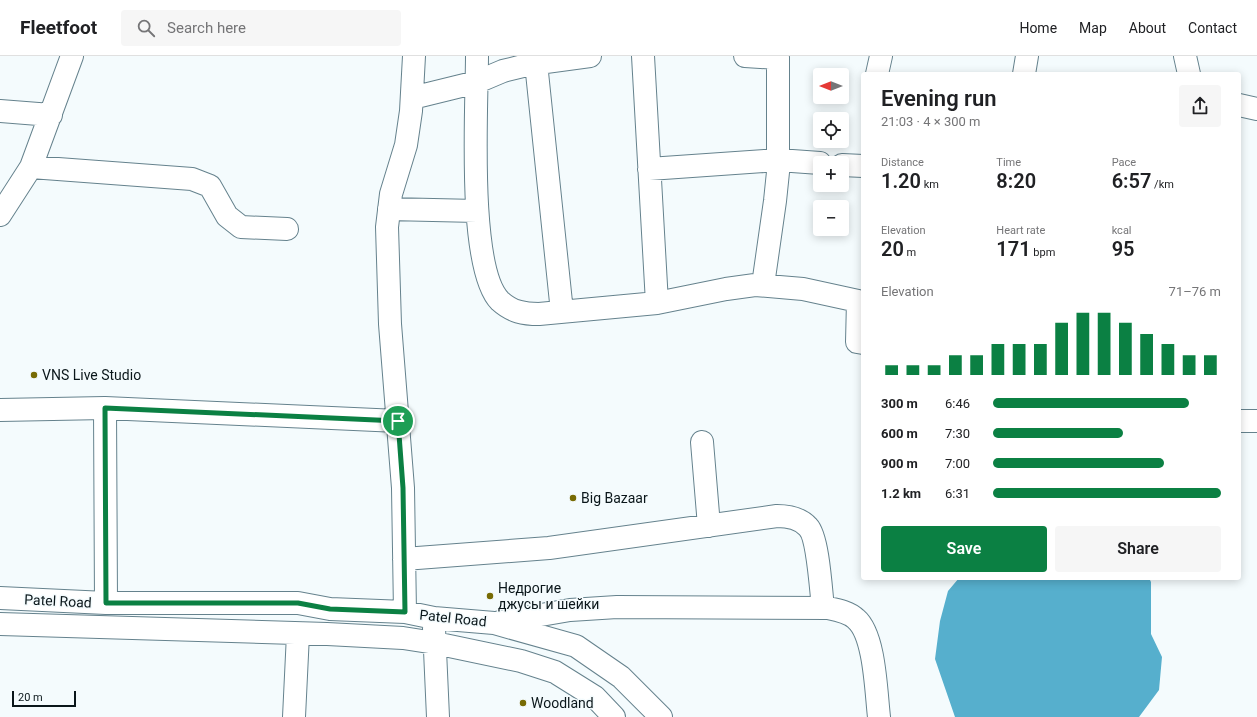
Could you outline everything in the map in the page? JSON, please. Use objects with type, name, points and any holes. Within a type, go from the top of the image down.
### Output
[{"type":"street","points":[[0,215],[31,167],[72,56]]},
{"type":"street","points":[[405,612],[403,488],[390,324],[387,227],[391,194],[406,145],[412,98],[414,56]]},
{"type":"street","points":[[477,56],[477,211],[488,274],[493,290],[500,300],[511,309],[523,314],[657,303],[726,289],[763,285],[803,289],[858,301],[857,342],[861,343]]},
{"type":"street","points":[[412,98],[477,82],[503,71],[536,63],[590,56]]},
{"type":"street","points":[[643,56],[657,303]]},
{"type":"street","points":[[745,56],[778,58],[778,160],[776,201],[763,285]]},
{"type":"street","points":[[877,72],[881,56]]},
{"type":"street","points":[[1024,72],[1027,56]]},
{"type":"street","points":[[1185,56],[1189,72]]},
{"type":"street","points":[[536,63],[562,312]]},
{"type":"street","points":[[1241,105],[1257,109]]},
{"type":"street","points":[[0,111],[51,115]]},
{"type":"street","points":[[649,169],[778,160],[813,162]]},
{"type":"street","points":[[849,165],[861,166]]},
{"type":"street","points":[[31,167],[192,179],[210,186],[227,216],[240,227],[287,229]]},
{"type":"street","points":[[389,210],[477,211]]},
{"type":"street","points":[[0,410],[105,408],[398,421]]},
{"type":"street","points":[[105,408],[106,603]]},
{"type":"street","points":[[1241,421],[1257,421]]},
{"type":"street","points":[[702,442],[709,526]]},
{"type":"street","points":[[404,558],[549,548],[777,516],[788,516],[809,527],[815,541],[823,608]]},
{"type":"street","name":"Patel Road","points":[[0,598],[106,603],[298,603],[330,609],[405,612],[434,618],[494,623],[576,646],[621,677],[661,717]]},
{"type":"street","points":[[494,623],[570,610],[617,607],[823,608],[843,611],[856,618],[865,628],[870,644],[879,717]]},
{"type":"street","points":[[434,618],[438,717]]},
{"type":"street","name":"Patel Road","points":[[0,624],[403,638],[435,643],[521,661],[555,672],[595,697],[614,717]]},
{"type":"street","points":[[294,717],[298,634]]},
{"type":"water","points":[[957,580],[1150,580],[1151,634],[1162,657],[1159,690],[1139,717],[955,717],[935,659],[940,621],[948,591]]},
{"type":"place","name":"VNS Live Studio","points":[[34,375]]},
{"type":"place","name":"Big Bazaar","points":[[573,498]]},
{"type":"place","name":"Недрогие джусы и шейки","points":[[490,596]]},
{"type":"place","name":"Woodland","points":[[523,703]]},
{"type":"route","points":[[105,408],[398,421],[403,488],[405,612],[330,609],[298,603],[106,603],[105,408]]}]
